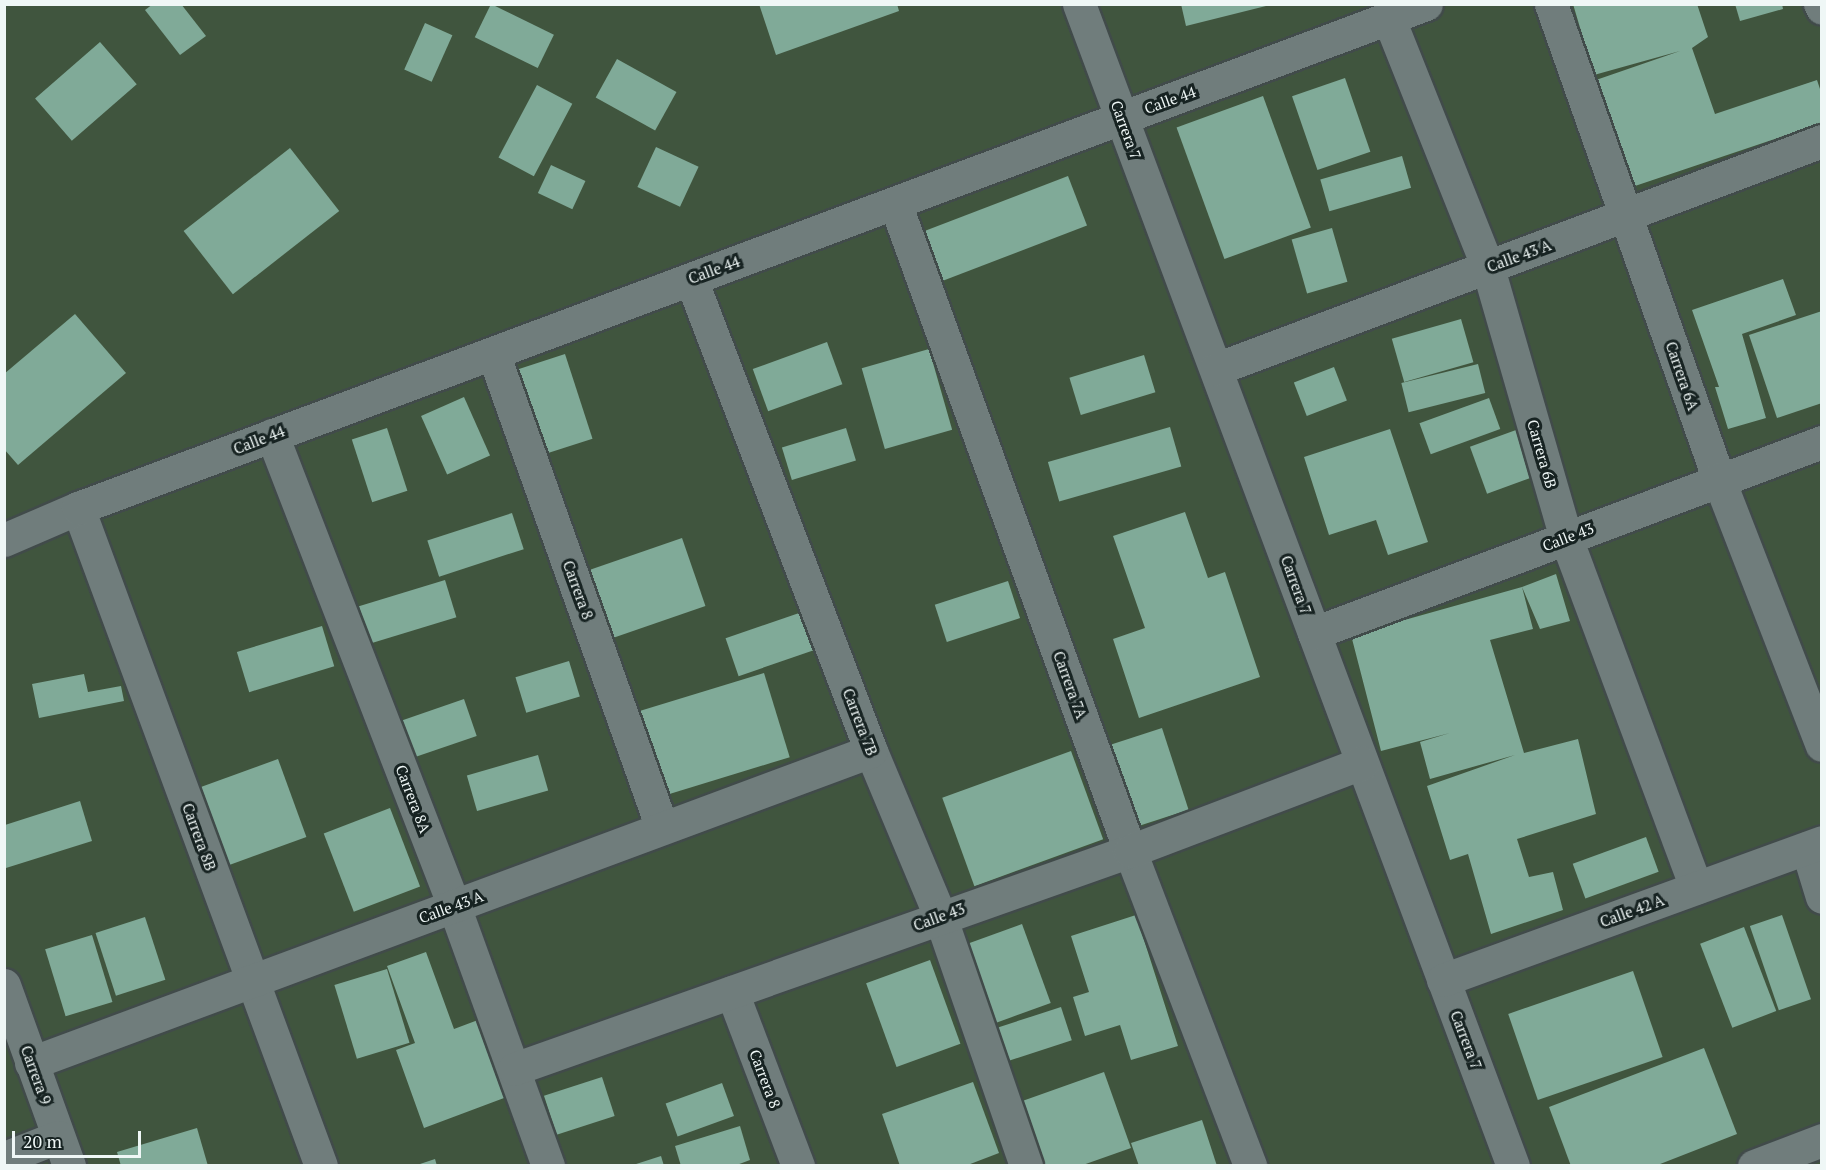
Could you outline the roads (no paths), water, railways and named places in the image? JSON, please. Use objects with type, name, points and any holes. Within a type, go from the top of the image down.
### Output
[{"type":"street","name":"Carrera 7","points":[[1079,4],[1513,1166]]},
{"type":"street","name":"Calle 44","points":[[4,540],[78,508],[1426,4]]},
{"type":"street","name":"Carrera 6A","points":[[1551,4],[1719,480],[1821,745]]},
{"type":"street","name":"Carrera 6B","points":[[1389,19],[1488,268],[1566,538],[1696,888]]},
{"type":"street","name":"Calle 43 A","points":[[1216,369],[1626,217],[1821,141]]},
{"type":"street","name":"Carrera 7A","points":[[895,203],[1130,851],[1250,1166]]},
{"type":"street","name":"Carrera 7B","points":[[691,279],[871,751],[940,916],[1026,1166]]},
{"type":"street","name":"Carrera 8","points":[[493,353],[662,828]]},
{"type":"street","name":"Carrera 8A","points":[[272,435],[453,906],[548,1166]]},
{"type":"street","name":"Calle 43","points":[[1314,633],[1821,442]]},
{"type":"street","name":"Carrera 8B","points":[[78,508],[321,1166]]},
{"type":"street","name":"Calle 43 A","points":[[31,1062],[871,751]]},
{"type":"street","name":"Calle 43","points":[[514,1069],[940,916],[1130,851],[1362,763]]},
{"type":"street","name":"Calle 42 A","points":[[1443,980],[1814,845]]},
{"type":"street","points":[[1814,845],[1821,897]]},
{"type":"street","name":"Carrera 9","points":[[4,985],[63,1151]]},
{"type":"street","name":"Carrera 8","points":[[732,992],[798,1166]]},
{"type":"street","points":[[1754,1166],[1821,1140]]},
{"type":"street","points":[[4,1158],[63,1151]]}]
